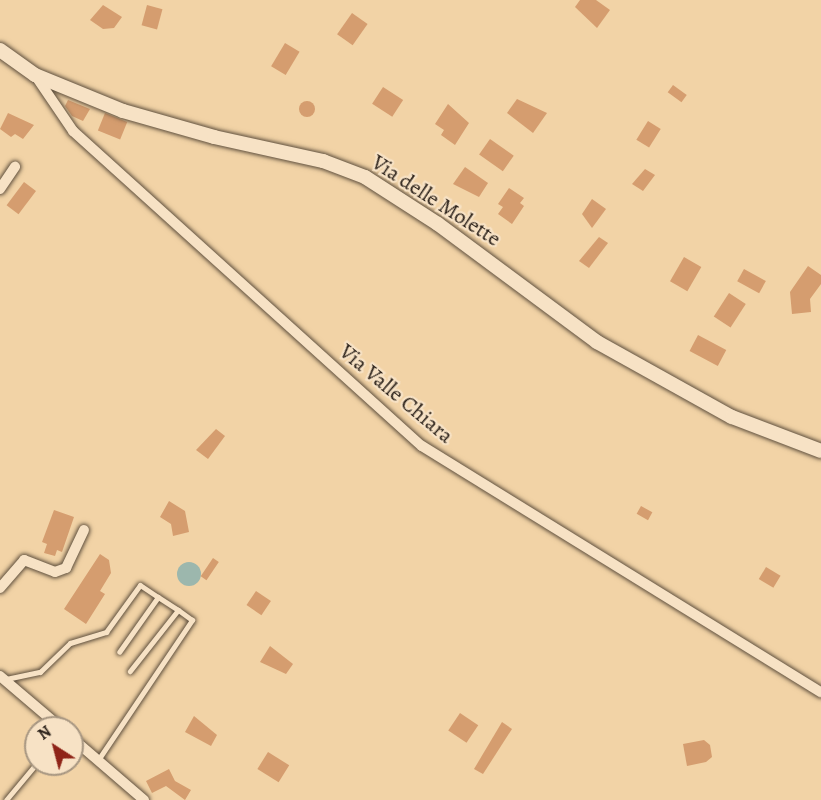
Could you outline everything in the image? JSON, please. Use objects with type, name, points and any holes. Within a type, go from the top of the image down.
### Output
[{"type":"street","name":"Via delle Molette","points":[[0,50],[35,75],[123,111],[214,137],[323,161],[365,177],[438,224],[597,342],[732,417],[821,451]]},
{"type":"street","name":"Via Valle Chiara","points":[[35,75],[73,131],[422,446],[821,692]]},
{"type":"street","points":[[0,189],[15,167]]},
{"type":"street","points":[[0,588],[24,560],[55,572],[66,568],[84,531]]},
{"type":"street","points":[[2,677],[47,716]]},
{"type":"street","points":[[84,748],[144,800]]},
{"type":"lane","points":[[2,677],[40,672],[70,643],[106,632],[140,585],[192,620],[98,760]]},
{"type":"lane","points":[[119,652],[158,597]]},
{"type":"lane","points":[[130,671],[178,610]]},
{"type":"lane","points":[[6,800],[26,776]]},
{"type":"shaded area","points":[[189,562],[197,566],[201,574],[197,582],[189,586],[181,582],[177,574],[181,566]]},
{"type":"building","points":[[580,0],[596,0],[610,10],[597,28],[575,7]]},
{"type":"building","points":[[103,5],[122,17],[114,28],[103,29],[90,20]]},
{"type":"building","points":[[147,5],[162,9],[157,29],[142,25]]},
{"type":"building","points":[[352,13],[368,24],[353,45],[337,34]]},
{"type":"building","points":[[285,43],[300,52],[286,75],[271,66]]},
{"type":"building","points":[[673,85],[687,95],[681,102],[668,92]]},
{"type":"building","points":[[383,87],[403,100],[392,117],[372,104]]},
{"type":"building","points":[[517,99],[547,113],[533,133],[507,113]]},
{"type":"building","points":[[68,100],[90,109],[83,121],[72,116],[65,106]]},
{"type":"building","points":[[307,101],[313,103],[315,109],[313,115],[307,117],[301,115],[299,109],[301,103]]},
{"type":"building","points":[[448,104],[469,123],[455,145],[441,135],[444,130],[435,124]]},
{"type":"building","points":[[8,113],[34,125],[23,139],[15,134],[11,137],[0,129]]},
{"type":"building","points":[[105,113],[127,122],[120,140],[98,131]]},
{"type":"building","points":[[648,121],[661,129],[649,148],[636,140]]},
{"type":"building","points":[[490,139],[514,156],[503,171],[479,155]]},
{"type":"building","points":[[465,167],[488,183],[479,197],[453,184]]},
{"type":"building","points":[[645,169],[655,175],[643,191],[632,184]]},
{"type":"building","points":[[24,182],[36,191],[19,214],[7,205]]},
{"type":"building","points":[[509,188],[524,198],[520,203],[524,206],[512,224],[498,214],[503,207],[498,204]]},
{"type":"building","points":[[592,199],[606,209],[592,228],[582,214]]},
{"type":"building","points":[[599,237],[608,243],[589,268],[579,261]]},
{"type":"building","points":[[684,257],[701,267],[687,291],[670,281]]},
{"type":"building","points":[[808,266],[821,275],[821,284],[810,299],[811,312],[792,314],[790,292]]},
{"type":"building","points":[[744,269],[766,281],[759,293],[737,281]]},
{"type":"building","points":[[729,293],[746,304],[731,327],[714,316]]},
{"type":"building","points":[[698,335],[726,350],[718,366],[690,351]]},
{"type":"building","points":[[216,429],[225,436],[208,459],[196,450]]},
{"type":"building","points":[[169,501],[185,511],[189,532],[173,536],[171,524],[160,517]]},
{"type":"building","points":[[641,506],[652,512],[648,520],[637,514]]},
{"type":"building","points":[[54,510],[74,517],[62,552],[57,550],[55,556],[44,553],[47,544],[42,542]]},
{"type":"building","points":[[100,554],[109,560],[111,573],[100,591],[105,594],[86,624],[64,609]]},
{"type":"building","points":[[213,558],[219,562],[207,580],[201,576]]},
{"type":"building","points":[[766,567],[781,576],[773,588],[759,579]]},
{"type":"building","points":[[256,591],[271,601],[261,615],[246,605]]},
{"type":"building","points":[[270,646],[293,664],[286,674],[260,662]]},
{"type":"building","points":[[460,713],[478,725],[466,743],[448,730]]},
{"type":"building","points":[[194,716],[217,735],[211,746],[185,732]]},
{"type":"building","points":[[502,722],[512,729],[483,774],[474,769]]},
{"type":"building","points":[[704,740],[710,745],[712,757],[706,762],[687,766],[683,744]]},
{"type":"building","points":[[268,752],[289,765],[279,782],[257,769]]},
{"type":"building","points":[[169,769],[175,781],[191,790],[185,800],[166,786],[152,793],[146,781]]}]
